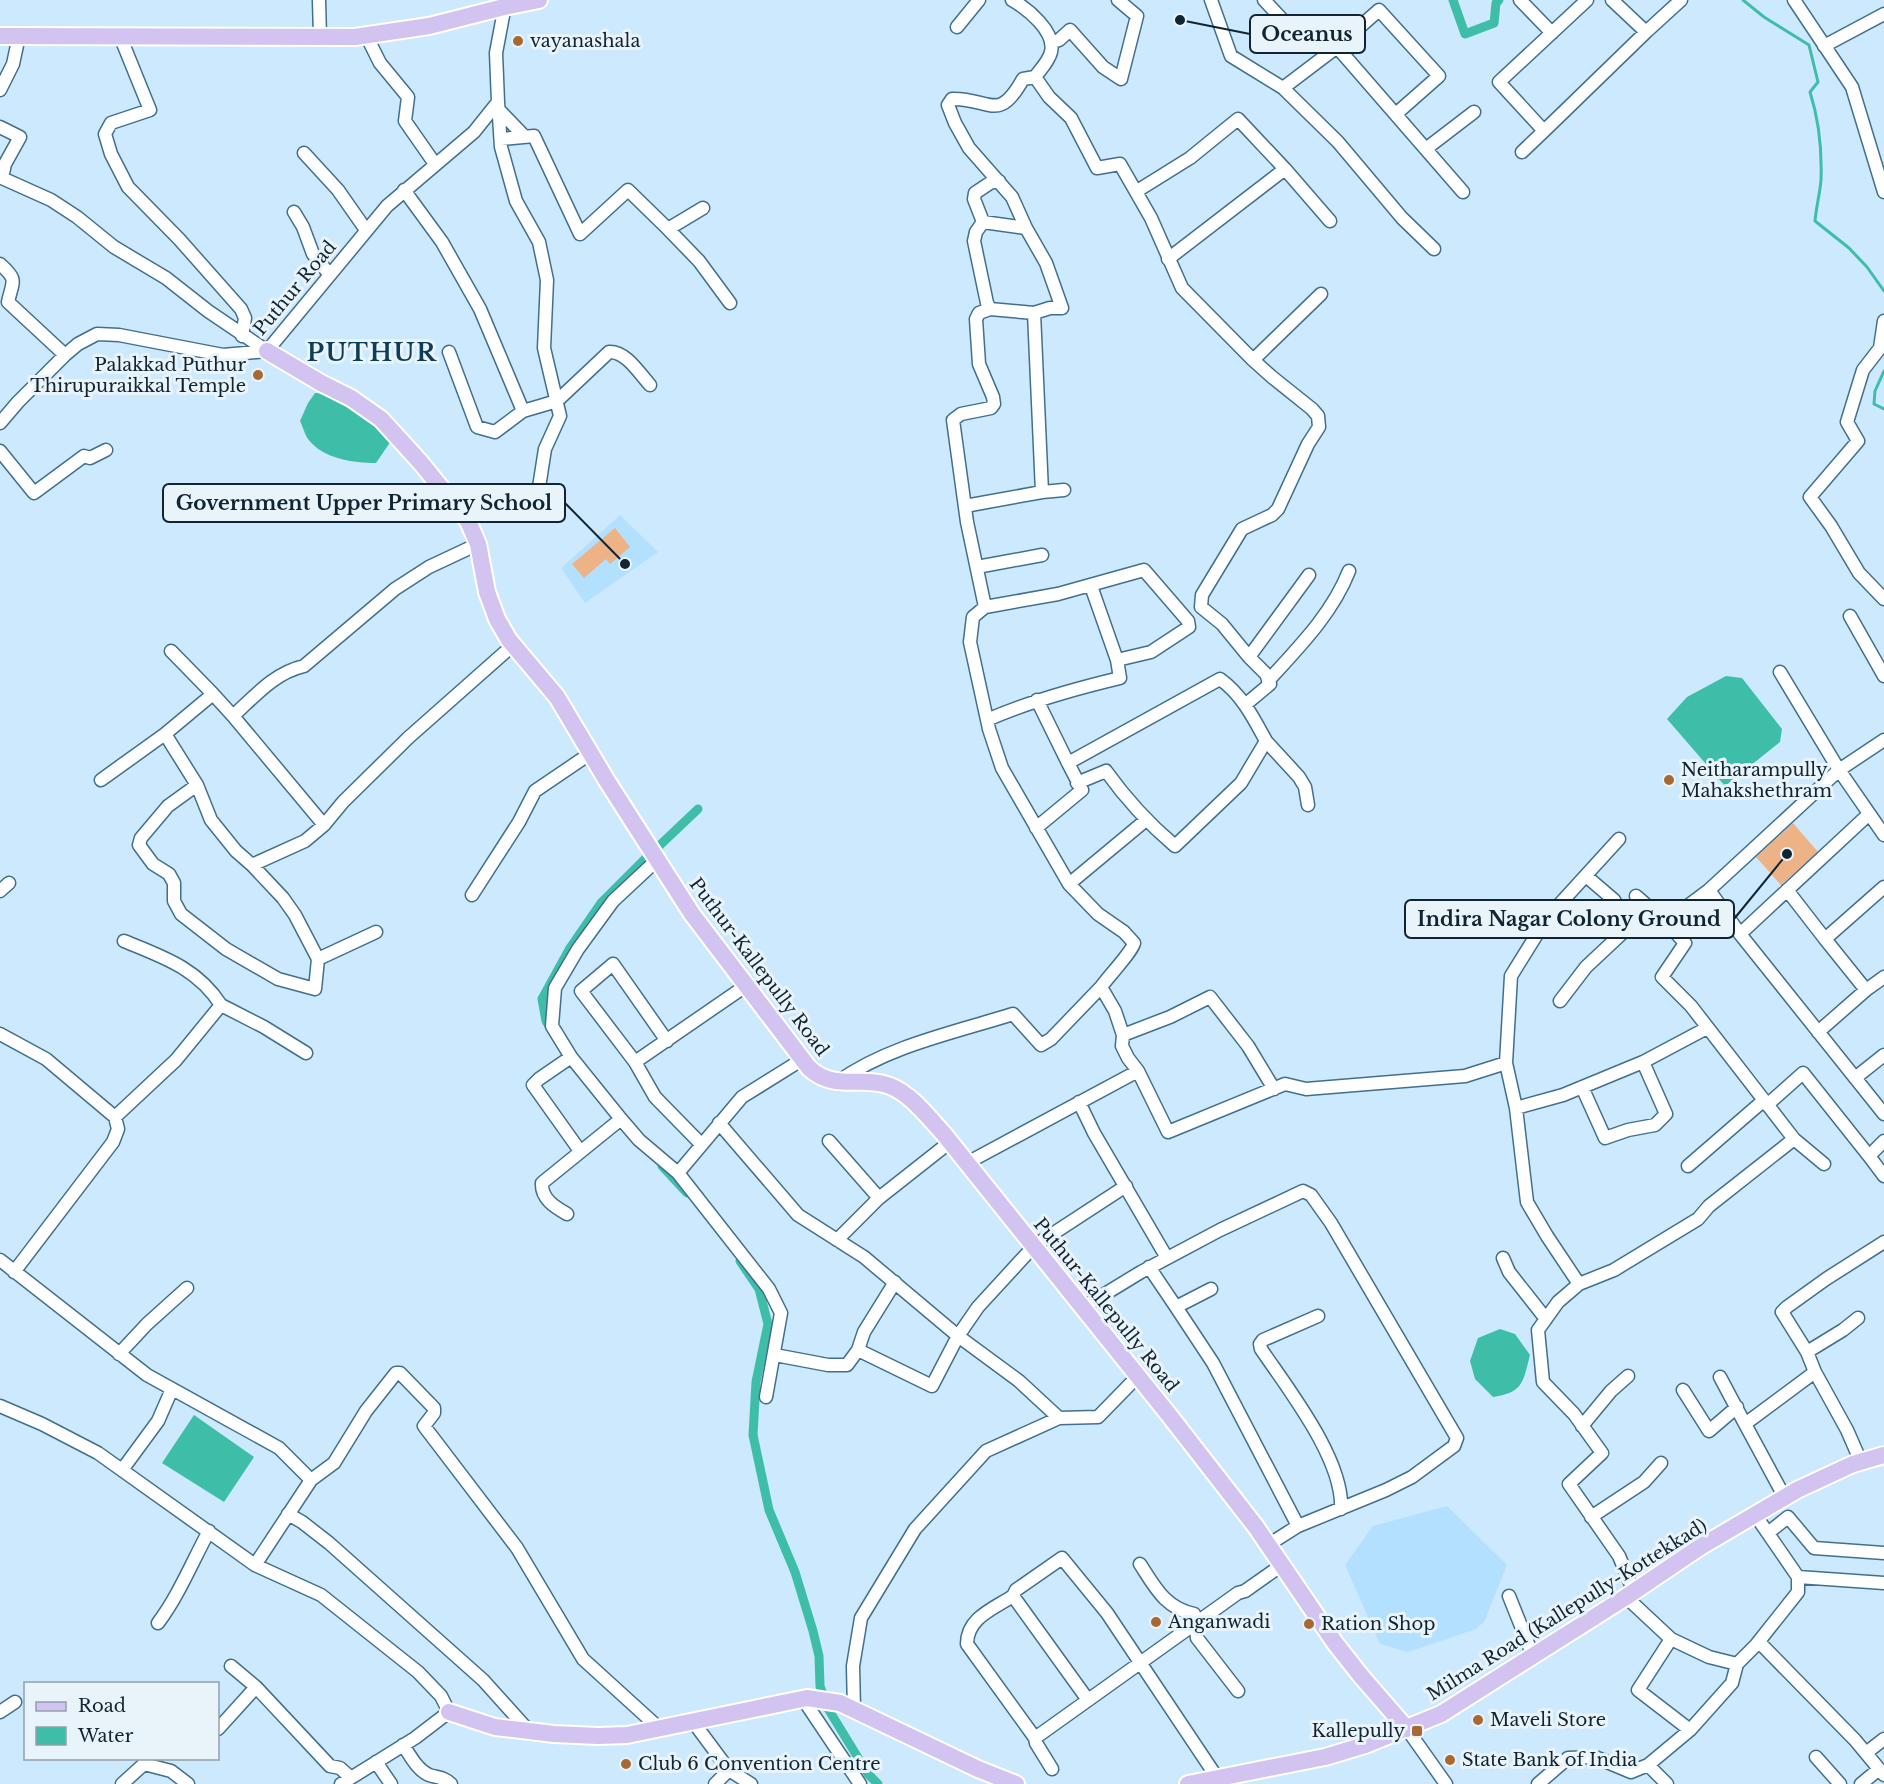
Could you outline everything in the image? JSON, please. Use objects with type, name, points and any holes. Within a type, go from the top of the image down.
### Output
[{"type":"main road","points":[[0,36],[320,37],[366,35],[429,26],[504,2],[539,0]]},
{"type":"main road","name":"Puthur-Kallepully Road","points":[[267,351],[351,398],[381,419],[422,463],[468,521],[478,544],[487,592],[497,619],[513,645],[557,697],[692,914],[803,1059],[819,1077],[890,1086],[906,1095],[950,1142],[1138,1376],[1268,1545],[1335,1643],[1407,1729]]},
{"type":"main road","name":"Milma Road (Kallepully-Kottekkad)","points":[[1188,1784],[1213,1781],[1365,1745],[1441,1714],[1700,1547],[1807,1486],[1861,1462],[1884,1455]]},
{"type":"main road","points":[[449,1712],[495,1727],[598,1737],[627,1735],[694,1723],[805,1698],[847,1707],[978,1769],[1016,1784]]},
{"type":"street","points":[[320,0],[320,37]]},
{"type":"street","points":[[957,27],[979,0]]},
{"type":"street","points":[[985,607],[965,506],[953,420],[961,414],[991,408],[994,404],[979,364],[976,319],[979,314],[990,309],[1034,313],[1050,308],[1062,308],[1046,263],[1012,197],[969,148],[948,105],[952,99],[958,98],[994,107],[1007,102],[1023,79],[1035,77],[1051,54],[1052,42],[1031,4],[1012,0]]},
{"type":"street","points":[[1052,42],[1059,40],[1070,30],[1103,67],[1121,79],[1137,16],[1118,0]]},
{"type":"street","points":[[1211,0],[1231,56],[1283,88],[1338,141],[1402,218],[1434,249]]},
{"type":"street","points":[[1264,0],[1293,31]]},
{"type":"street","points":[[1520,0],[1552,33]]},
{"type":"street","points":[[1544,131],[1499,82],[1587,0]]},
{"type":"street","points":[[1612,0],[1646,32]]},
{"type":"street","points":[[1522,152],[1681,0]]},
{"type":"street","points":[[1794,0],[1852,87],[1884,192]]},
{"type":"street","points":[[468,521],[488,506],[520,506],[537,500],[545,450],[560,416],[544,348],[547,280],[539,242],[516,201],[501,139],[496,53],[504,2]]},
{"type":"street","points":[[1283,88],[1338,46],[1379,10],[1439,76],[1396,113]]},
{"type":"street","points":[[1824,46],[1884,14]]},
{"type":"street","points":[[366,35],[380,63],[408,97],[405,121],[435,164]]},
{"type":"street","points":[[0,90],[13,64],[19,36]]},
{"type":"street","points":[[120,36],[150,110],[111,123],[105,134],[111,154],[128,187],[179,238],[241,309],[245,318],[242,336]]},
{"type":"street","points":[[1338,46],[1463,192]]},
{"type":"street","points":[[1035,77],[1049,98],[1071,118],[1097,168],[1120,164],[1137,191],[1182,288],[1253,360],[1318,416],[1319,427],[1308,444],[1278,509],[1272,515],[1242,529],[1202,595],[1201,607],[1222,624],[1266,674],[1269,681]]},
{"type":"street","points":[[499,106],[525,137]]},
{"type":"street","name":"Puthur Road","points":[[0,423],[65,355],[78,344],[97,334],[119,335],[223,356],[267,351],[387,206],[474,132],[499,106]]},
{"type":"street","points":[[1427,148],[1474,112]]},
{"type":"street","points":[[1137,191],[1190,158],[1238,119],[1330,221]]},
{"type":"street","points":[[0,127],[20,137],[5,164],[1,178],[51,200],[77,217],[114,247],[166,278],[242,336],[267,351]]},
{"type":"street","points":[[501,139],[534,136],[580,234],[628,190],[699,261],[730,303]]},
{"type":"street","points":[[304,153],[338,190],[366,230]]},
{"type":"street","points":[[1168,259],[1285,169]]},
{"type":"street","points":[[983,222],[974,199],[975,193],[990,183],[999,181]]},
{"type":"street","points":[[405,190],[442,242],[480,309],[523,411]]},
{"type":"street","points":[[668,229],[703,208]]},
{"type":"street","points":[[294,212],[303,226],[313,254],[330,275]]},
{"type":"street","points":[[983,222],[1026,228]]},
{"type":"street","points":[[983,222],[976,232],[974,241],[990,309]]},
{"type":"street","points":[[0,264],[12,275],[15,285],[8,302],[65,355]]},
{"type":"street","points":[[1253,360],[1321,294]]},
{"type":"street","points":[[1034,313],[1042,492]]},
{"type":"street","points":[[1884,321],[1880,348],[1863,370],[1848,422],[1858,441],[1810,497],[1831,526],[1859,573],[1884,599]]},
{"type":"street","points":[[449,352],[477,427],[495,432],[523,411],[556,401],[609,352],[615,351],[623,356],[650,385]]},
{"type":"street","points":[[0,451],[34,493],[84,456],[90,458],[106,450]]},
{"type":"street","points":[[965,506],[1064,490]]},
{"type":"street","points":[[233,716],[275,677],[291,669],[304,666],[395,589],[429,567],[478,544]]},
{"type":"street","points":[[977,567],[1042,555]]},
{"type":"street","points":[[838,1081],[854,1070],[915,1044],[1013,1014],[1041,1045],[1052,1039],[1101,987],[1133,948],[1134,943],[1124,932],[1098,914],[1069,884],[1002,768],[987,720],[970,642],[973,616],[985,607],[1040,598],[1144,570],[1188,621],[1189,627],[1151,651],[1117,660]]},
{"type":"street","points":[[1246,704],[1270,684],[1269,681],[1311,633],[1340,594],[1349,571]]},
{"type":"street","points":[[1249,657],[1309,575]]},
{"type":"street","points":[[987,720],[1021,705],[1120,678],[1117,660],[1091,586]]},
{"type":"street","points":[[1850,616],[1884,676]]},
{"type":"street","points":[[252,866],[305,841],[324,825],[343,802],[408,738],[513,645]]},
{"type":"street","points":[[171,651],[233,716],[324,825]]},
{"type":"street","points":[[1780,672],[1839,770],[1884,836]]},
{"type":"street","points":[[1068,762],[1220,679],[1232,687],[1246,704],[1266,741],[1299,777],[1305,787],[1308,805]]},
{"type":"street","points":[[101,780],[165,734],[213,694]]},
{"type":"street","points":[[1036,828],[1082,790],[1037,700]]},
{"type":"street","points":[[165,734],[197,785],[211,820],[236,851],[283,898],[295,915],[318,959],[315,988],[278,980],[226,949],[177,909],[174,901],[174,883],[169,874],[153,864],[140,845],[141,838],[168,806],[197,785]]},
{"type":"street","points":[[1666,922],[1709,890],[1839,770],[1884,740]]},
{"type":"street","points":[[1078,783],[1106,771],[1127,800],[1175,846],[1241,783],[1266,741]]},
{"type":"street","points":[[472,894],[519,822],[535,791],[591,753]]},
{"type":"street","points":[[1740,934],[1869,814]]},
{"type":"street","points":[[1069,884],[1146,820]]},
{"type":"street","points":[[1580,1284],[1527,1202],[1516,1108],[1506,1063],[1511,976],[1547,918],[1619,838]]},
{"type":"street","points":[[658,859],[613,901],[578,949],[555,988],[552,1026],[572,1057],[621,1119],[639,1140],[678,1173],[769,1289],[781,1313],[766,1397]]},
{"type":"street","points":[[1586,876],[1614,900],[1621,913]]},
{"type":"street","points":[[1825,939],[1884,887]]},
{"type":"street","points":[[1709,890],[1740,934],[1884,1114]]},
{"type":"street","points":[[1787,890],[1866,990]]},
{"type":"street","points":[[1636,896],[1666,922],[1685,943],[1662,976],[1691,1006],[1794,1139],[1824,1164]]},
{"type":"street","points":[[1560,1001],[1586,967],[1649,908]]},
{"type":"street","points":[[318,959],[376,932]]},
{"type":"street","points":[[124,941],[177,963],[204,984],[221,1005],[264,1027],[306,1053]]},
{"type":"street","points":[[667,1041],[613,964],[581,991],[635,1062],[656,1097],[702,1144]]},
{"type":"street","points":[[1818,1032],[1884,976]]},
{"type":"street","points":[[635,1062],[747,985]]},
{"type":"street","points":[[1101,987],[1115,1011],[1123,1035],[1122,1046],[1138,1071],[1168,1132],[1285,1084],[1306,1089],[1465,1076],[1506,1063]]},
{"type":"street","points":[[1123,1035],[1170,1017],[1210,997],[1248,1046],[1274,1089]]},
{"type":"street","points":[[115,1117],[176,1060],[221,1005]]},
{"type":"street","points":[[1516,1108],[1563,1095],[1643,1062],[1707,1028]]},
{"type":"street","points":[[0,1034],[46,1059],[115,1117],[118,1129],[113,1142],[14,1272]]},
{"type":"street","points":[[1855,1078],[1884,1055]]},
{"type":"street","points":[[572,1057],[538,1079],[533,1085],[580,1151]]},
{"type":"street","points":[[678,1173],[742,1097],[803,1059]]},
{"type":"street","points":[[1582,1087],[1605,1138],[1628,1130],[1655,1125],[1666,1114],[1643,1062]]},
{"type":"street","points":[[967,1163],[1138,1071]]},
{"type":"street","points":[[1688,1166],[1803,1073],[1884,1176]]},
{"type":"street","points":[[1078,1102],[1167,1258]]},
{"type":"street","points":[[567,1214],[551,1205],[541,1185],[621,1119]]},
{"type":"street","points":[[719,1123],[798,1215],[864,1257],[958,1336],[1019,1381],[1059,1418]]},
{"type":"street","points":[[1737,1664],[1709,1657],[1671,1639],[1630,1594],[1619,1556],[1569,1484],[1602,1452],[1543,1382],[1538,1330],[1558,1302],[1580,1284],[1614,1270],[1698,1219],[1709,1206],[1794,1139]]},
{"type":"street","points":[[829,1141],[879,1198]]},
{"type":"street","points":[[837,1240],[879,1198],[950,1142]]},
{"type":"street","points":[[1869,1156],[1884,1142]]},
{"type":"street","points":[[858,1350],[932,1386],[958,1336],[978,1307],[1034,1246],[1126,1186]]},
{"type":"street","points":[[1082,1308],[1167,1258],[1303,1191],[1311,1195],[1331,1223],[1457,1438],[1454,1446],[1412,1476],[1365,1500],[1298,1526],[1268,1545]]},
{"type":"street","points":[[1861,1462],[1807,1352],[1782,1312],[1826,1279],[1884,1242]]},
{"type":"street","points":[[1503,1257],[1509,1272],[1546,1319]]},
{"type":"street","points":[[0,1260],[147,1375],[279,1448],[311,1480]]},
{"type":"street","points":[[1149,1268],[1213,1363],[1298,1526]]},
{"type":"street","points":[[775,1355],[828,1365],[847,1365],[858,1350],[864,1332],[895,1282]]},
{"type":"street","points":[[119,1354],[147,1324],[187,1288]]},
{"type":"street","points":[[1176,1307],[1211,1289]]},
{"type":"street","points":[[1318,1316],[1263,1340],[1260,1344],[1261,1350],[1306,1417],[1329,1458],[1342,1494],[1341,1509]]},
{"type":"street","points":[[1807,1352],[1858,1318]]},
{"type":"street","points":[[255,1564],[311,1480],[334,1463],[371,1404],[396,1373],[400,1372],[434,1408],[434,1413],[424,1426],[517,1548],[583,1659],[660,1729]]},
{"type":"street","points":[[1745,1424],[1815,1372]]},
{"type":"street","points":[[847,1707],[861,1618],[915,1529],[986,1451],[1059,1418],[1098,1417],[1138,1376]]},
{"type":"street","points":[[1582,1426],[1611,1391],[1628,1376]]},
{"type":"street","points":[[1720,1377],[1785,1498]]},
{"type":"street","points":[[122,1470],[158,1421],[172,1389]]},
{"type":"street","points":[[1683,1390],[1709,1431],[1737,1407]]},
{"type":"street","points":[[0,1406],[42,1424],[98,1453],[255,1564],[321,1595],[418,1672],[441,1696],[449,1712],[403,1745],[345,1781],[340,1768],[330,1766],[256,1687],[231,1666]]},
{"type":"street","points":[[1591,1517],[1644,1482],[1661,1463]]},
{"type":"street","points":[[288,1514],[302,1521],[329,1543],[483,1680],[528,1730]]},
{"type":"street","points":[[1538,1784],[1568,1758],[1595,1757],[1630,1772],[1648,1766],[1690,1730],[1732,1683],[1737,1664],[1759,1642],[1798,1592],[1798,1577],[1771,1541],[1756,1516]]},
{"type":"street","points":[[1768,1533],[1788,1517],[1814,1548],[1884,1553]]},
{"type":"street","points":[[158,1623],[173,1604],[209,1531]]},
{"type":"street","points":[[1052,1769],[1035,1738],[967,1644],[967,1633],[972,1623],[1062,1558],[1107,1613],[1213,1781]]},
{"type":"street","points":[[1140,1564],[1155,1588],[1170,1605],[1194,1614],[1197,1638],[1238,1691]]},
{"type":"street","points":[[1035,1738],[1282,1565]]},
{"type":"street","points":[[1798,1577],[1884,1583]]},
{"type":"street","points":[[1012,1596],[1088,1700]]},
{"type":"street","points":[[1509,1596],[1533,1656]]},
{"type":"street","points":[[1671,1639],[1638,1690],[1690,1730]]},
{"type":"street","points":[[1759,1642],[1866,1753],[1881,1772],[1860,1784]]},
{"type":"street","points":[[219,1728],[256,1687]]},
{"type":"street","points":[[805,1698],[860,1784]]},
{"type":"street","points":[[0,1712],[15,1702]]},
{"type":"street","points":[[694,1723],[729,1770],[751,1784]]},
{"type":"street","points":[[1407,1729],[1446,1784]]},
{"type":"street","points":[[1866,1753],[1884,1738]]},
{"type":"street","points":[[403,1745],[421,1771],[431,1776],[444,1778],[452,1784]]},
{"type":"street","points":[[1816,1757],[1840,1784]]},
{"type":"street","points":[[376,1762],[391,1784]]},
{"type":"street","points":[[122,1784],[144,1764],[171,1772],[188,1784]]},
{"type":"street","points":[[1648,1766],[1667,1784]]},
{"type":"street","points":[[715,1784],[729,1770]]},
{"type":"shaded area","points":[[620,515],[658,552],[585,603],[561,568]]},
{"type":"shaded area","points":[[615,528],[630,547],[610,564],[606,559],[584,578],[572,564]]},
{"type":"shaded area","points":[[1793,823],[1818,852],[1781,885],[1756,857]]},
{"type":"shaded area","points":[[1447,1506],[1507,1565],[1484,1622],[1476,1629],[1408,1652],[1380,1644],[1345,1565],[1373,1526]]},
{"type":"water","points":[[315,393],[335,398],[345,404],[376,426],[391,441],[376,463],[349,461],[330,455],[314,446],[308,439],[300,421]]},
{"type":"water","points":[[1726,676],[1742,678],[1782,729],[1780,742],[1725,786],[1667,719],[1687,697]]},
{"type":"water","points":[[1500,1329],[1515,1334],[1530,1355],[1523,1379],[1516,1389],[1493,1397],[1475,1379],[1470,1361],[1478,1338]]},
{"type":"water","points":[[194,1415],[254,1457],[224,1502],[162,1463]]},
{"type":"waterway","points":[[1453,0],[1465,34],[1494,23],[1496,3],[1499,0]]},
{"type":"waterway","points":[[1743,0],[1764,17],[1809,45],[1818,82],[1810,92],[1818,125],[1821,158],[1821,180],[1815,221],[1849,248],[1867,267],[1884,291]]},
{"type":"waterway","points":[[1884,371],[1875,391],[1874,404],[1884,409]]},
{"type":"waterway","points":[[659,846],[698,809]]},
{"type":"waterway","points":[[552,1031],[546,1021],[542,999],[570,948],[601,903],[647,857]]},
{"type":"waterway","points":[[662,1166],[687,1193]]},
{"type":"waterway","points":[[740,1261],[759,1289],[768,1324],[756,1382],[753,1435],[769,1510],[795,1572],[813,1631],[819,1656],[820,1686],[827,1707],[868,1774],[878,1784]]},
{"type":"place","name":"Oceanus","points":[[1180,20]]},
{"type":"place","name":"vayanashala","points":[[518,41]]},
{"type":"place","name":"Palakkad Puthur Thirupuraikkal Temple","points":[[258,375]]},
{"type":"place","name":"Government Upper Primary School","points":[[625,564]]},
{"type":"place","name":"Neitharampully Mahakshethram","points":[[1669,780]]},
{"type":"place","name":"Indira Nagar Colony Ground","points":[[1787,854]]},
{"type":"place","name":"Anganwadi","points":[[1156,1622]]},
{"type":"place","name":"Ration Shop","points":[[1309,1624]]},
{"type":"place","name":"Maveli Store","points":[[1478,1720]]},
{"type":"place","name":"Kallepully","points":[[1417,1731]]},
{"type":"place","name":"State Bank of India","points":[[1450,1760]]},
{"type":"place","name":"Club 6 Convention Centre","points":[[626,1764]]},
{"type":"district","name":"PUTHUR","points":[[372,352]]}]
